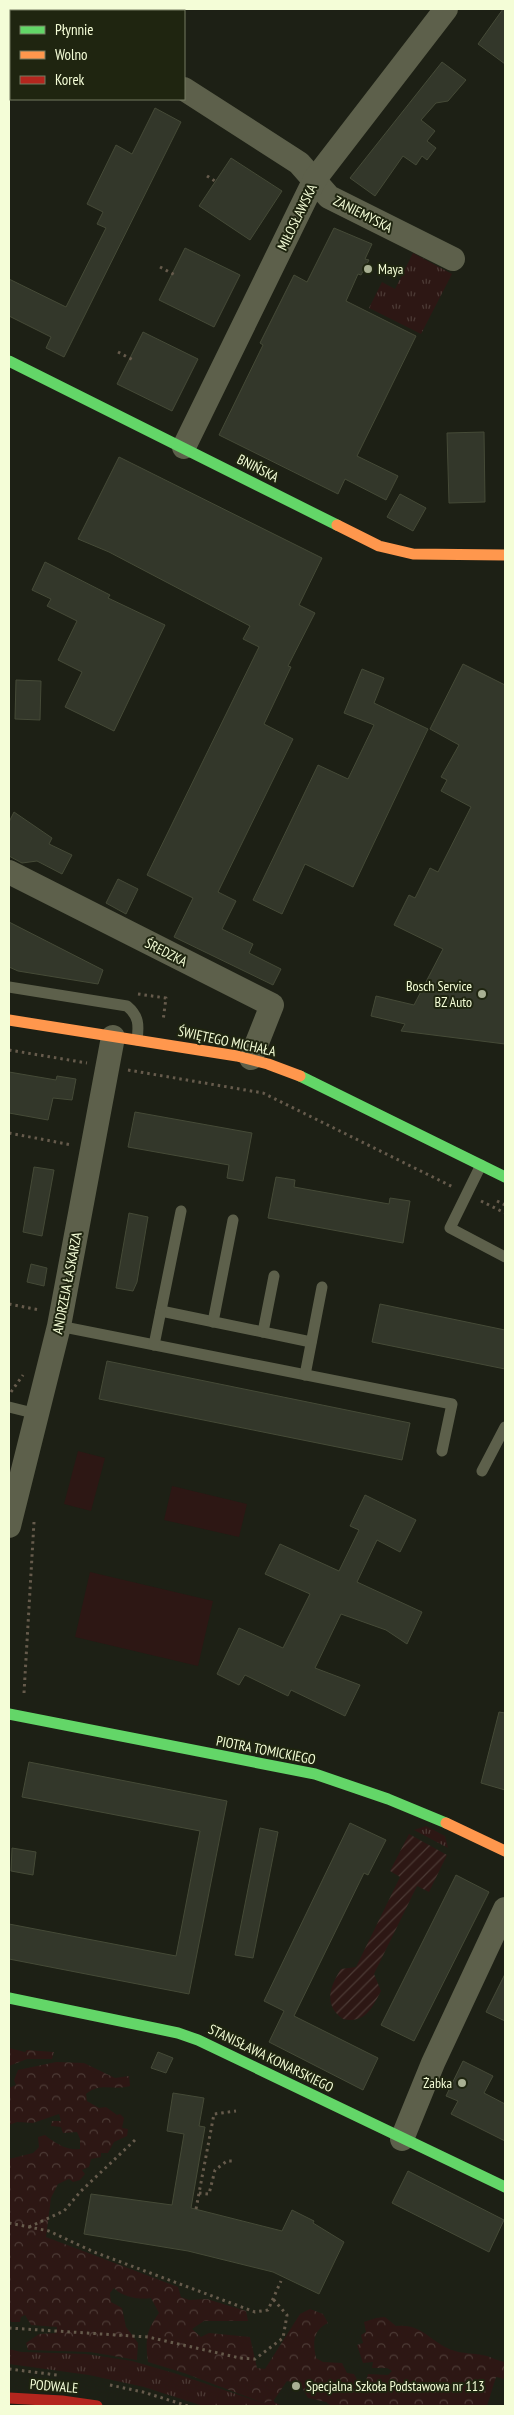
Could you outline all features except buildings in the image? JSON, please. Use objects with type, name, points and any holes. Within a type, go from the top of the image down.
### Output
[{"type":"street","name":"MIŁOSŁAWSKA","points":[[184,447],[315,179],[446,9]]},
{"type":"street","name":"ZANIEMYSKA","points":[[185,91],[299,164],[315,179],[329,197],[453,259]]},
{"type":"street","name":"BNIŃSKA","points":[[9,361],[379,546],[413,554],[505,555]]},
{"type":"street","name":"ŚREDZKA","points":[[9,872],[272,1005],[251,1058]]},
{"type":"street","name":"ŚWIĘTEGO MICHAŁA","points":[[9,1020],[251,1058],[291,1071],[505,1177]]},
{"type":"street","name":"ANDRZEJA ŁASKARZA","points":[[9,1526],[61,1320],[92,1149],[117,1072],[113,1036]]},
{"type":"street","name":"PIOTRA TOMICKIEGO","points":[[9,1714],[315,1774],[356,1786],[413,1807],[505,1851]]},
{"type":"street","points":[[402,2139],[433,2063],[505,1909]]},
{"type":"street","name":"STANISŁAWA KONARSKIEGO","points":[[9,1998],[178,2033],[198,2040],[505,2188]]},
{"type":"street","name":"PODWALE","points":[[9,2398],[62,2401],[97,2406]]},
{"type":"lane","points":[[9,987],[127,1006],[138,1018],[137,1040]]},
{"type":"lane","points":[[481,1165],[450,1228],[505,1257]]},
{"type":"lane","points":[[154,1345],[181,1212]]},
{"type":"lane","points":[[213,1322],[233,1220]]},
{"type":"lane","points":[[263,1332],[274,1276]]},
{"type":"lane","points":[[305,1375],[322,1287]]},
{"type":"lane","points":[[161,1311],[311,1342]]},
{"type":"lane","points":[[61,1320],[154,1345],[452,1404],[442,1451]]},
{"type":"lane","points":[[9,1408],[37,1414]]},
{"type":"lane","points":[[482,1471],[505,1428]]},
{"type":"path","points":[[206,176],[218,183]]},
{"type":"path","points":[[160,268],[175,275]]},
{"type":"path","points":[[118,352],[133,360]]},
{"type":"path","points":[[9,1050],[117,1072],[126,1069],[263,1093],[468,1191],[505,1205]]},
{"type":"path","points":[[9,1133],[92,1149]]},
{"type":"path","points":[[468,1191],[505,1213]]},
{"type":"path","points":[[9,1304],[61,1320]]},
{"type":"path","points":[[34,1520],[24,1694],[34,1696]]},
{"type":"path","points":[[196,2209],[214,2114],[236,2111]]},
{"type":"path","points":[[28,2227],[64,2211],[81,2191],[135,2140]]},
{"type":"path","points":[[199,2193],[209,2194],[215,2170],[227,2161],[234,2161]]},
{"type":"path","points":[[9,2223],[49,2231],[94,2252],[255,2312],[268,2310],[281,2282]]},
{"type":"path","points":[[9,2328],[148,2337],[240,2358],[255,2359],[283,2338],[287,2316],[273,2299]]},
{"type":"green space","points":[[413,253],[452,274],[421,334],[369,308],[382,282],[395,289]]},
{"type":"green space","points":[[78,1451],[105,1458],[91,1511],[64,1504]]},
{"type":"green space","points":[[172,1486],[247,1504],[239,1537],[164,1520]]},
{"type":"green space","points":[[90,1572],[213,1601],[198,1666],[75,1637]]},
{"type":"green space","points":[[426,1826],[445,1836],[448,1848],[414,1830]]},
{"type":"green space","points":[[409,1834],[447,1855],[429,1892],[417,1886],[374,1974],[381,1991],[371,2009],[357,2019],[343,2019],[337,2014],[331,2002],[330,1995],[334,1982],[341,1969],[356,1967],[400,1877],[390,1871]]},
{"type":"green space","points":[[9,2048],[25,2052],[27,2050],[54,2052],[52,2059],[27,2059],[9,2066]]},
{"type":"green space","points":[[56,2062],[84,2063],[115,2078],[129,2076],[130,2086],[97,2088],[86,2094],[87,2101],[99,2108],[106,2107],[117,2115],[120,2114],[124,2118],[122,2128],[128,2129],[127,2136],[114,2142],[108,2153],[101,2153],[101,2157],[91,2159],[89,2167],[82,2170],[85,2174],[80,2180],[73,2182],[69,2179],[58,2184],[51,2198],[46,2237],[178,2287],[181,2297],[189,2300],[207,2299],[246,2311],[248,2321],[204,2321],[192,2329],[201,2337],[209,2333],[250,2337],[257,2368],[265,2369],[300,2314],[310,2309],[323,2314],[328,2323],[316,2334],[314,2347],[316,2358],[323,2362],[342,2363],[347,2373],[354,2374],[359,2383],[365,2384],[368,2374],[388,2375],[392,2371],[387,2368],[372,2368],[373,2362],[363,2363],[357,2345],[363,2343],[361,2335],[366,2332],[364,2322],[376,2318],[385,2317],[396,2326],[412,2327],[452,2350],[487,2356],[505,2362],[505,2379],[496,2377],[487,2406],[331,2406],[326,2402],[308,2398],[300,2384],[287,2381],[274,2400],[263,2403],[184,2373],[148,2362],[149,2330],[159,2313],[151,2298],[131,2297],[122,2294],[114,2288],[110,2293],[111,2302],[122,2308],[126,2327],[138,2343],[137,2360],[90,2352],[28,2350],[26,2343],[39,2334],[56,2333],[57,2327],[31,2325],[25,2315],[21,2317],[20,2322],[11,2322],[9,2317],[9,2159],[33,2153],[39,2147],[38,2137],[45,2135],[70,2149],[80,2149],[80,2139],[77,2132],[63,2133],[61,2127],[51,2126],[52,2121],[61,2121],[59,2114],[33,2123],[17,2122],[9,2125],[9,2088],[16,2085],[14,2080],[18,2070]]},
{"type":"green space","points":[[9,2349],[21,2352],[86,2354],[132,2361],[263,2403],[274,2400],[274,2402],[282,2406],[203,2406],[144,2387],[89,2375],[9,2364]]},
{"type":"traffic: fast","points":[[9,361],[337,525]]},
{"type":"traffic: fast","points":[[300,1076],[505,1177]]},
{"type":"traffic: fast","points":[[9,1714],[315,1774],[388,1799],[446,1823]]},
{"type":"traffic: fast","points":[[9,1998],[178,2033],[198,2040],[505,2187]]},
{"type":"traffic: slow","points":[[337,525],[379,546],[413,554],[505,555]]},
{"type":"traffic: slow","points":[[9,1020],[237,1056],[268,1064],[300,1076]]},
{"type":"traffic: slow","points":[[446,1823],[505,1851]]},
{"type":"traffic: jam","points":[[9,2398],[62,2401],[97,2406]]},
{"type":"place","name":"Maya","points":[[368,269]]},
{"type":"place","name":"Bosch Service BZ Auto","points":[[482,994]]},
{"type":"place","name":"Żabka","points":[[462,2083]]},
{"type":"place","name":"Specjalna Szkoła Podstawowa nr 113","points":[[296,2386]]}]
